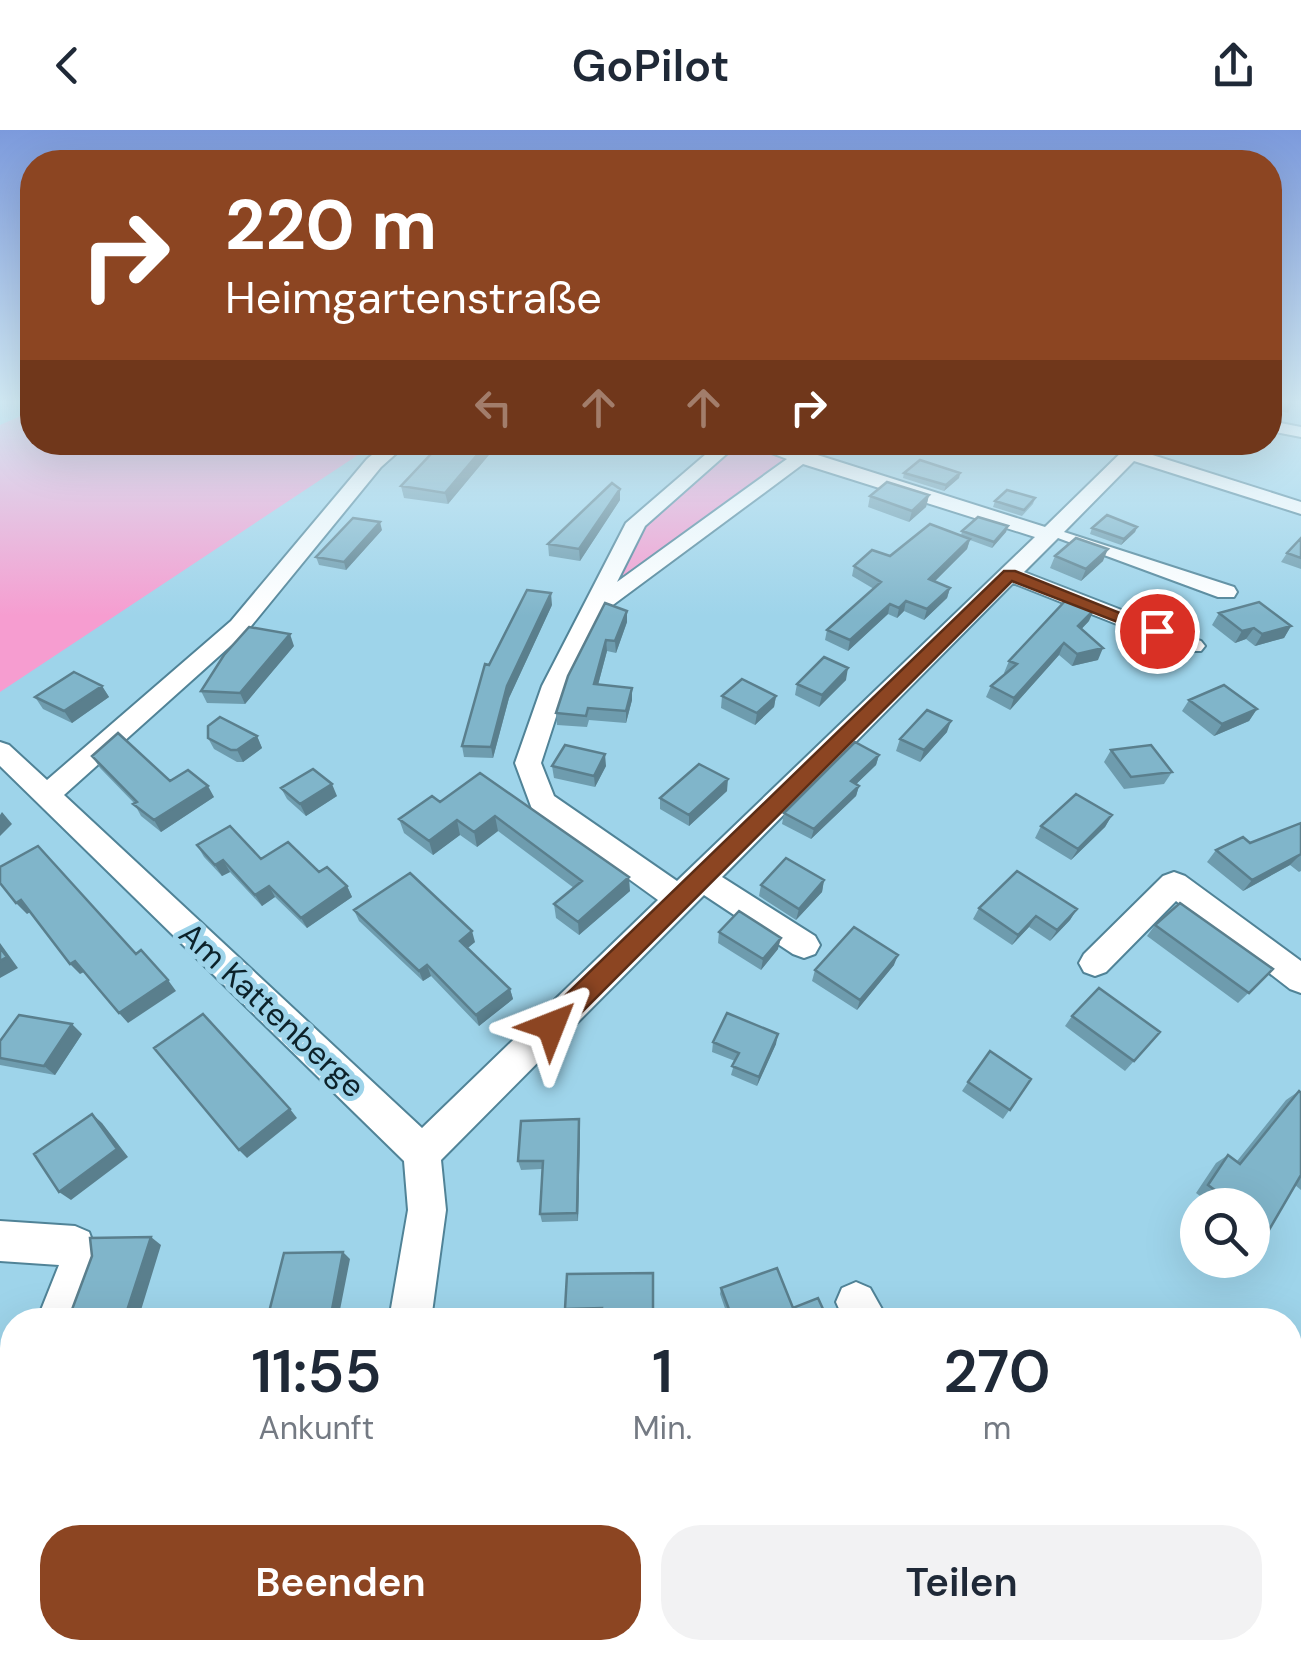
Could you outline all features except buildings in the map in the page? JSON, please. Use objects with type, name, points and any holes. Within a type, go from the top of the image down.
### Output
[{"type":"street","points":[[46,796],[239,626],[365,473]]},
{"type":"street","points":[[694,473],[636,522],[554,686],[528,764],[542,802],[690,888],[804,945]]},
{"type":"street","points":[[589,612],[778,473]]},
{"type":"street","points":[[858,473],[1226,592]]},
{"type":"street","points":[[412,1308],[427,1210],[422,1153],[1111,473]]},
{"type":"street","points":[[1206,473],[1301,508]]},
{"type":"street","points":[[1010,574],[1194,646]]},
{"type":"street","name":"Am Kattenberge","points":[[1,754],[422,1153]]},
{"type":"street","points":[[1094,963],[1174,884],[1301,979]]},
{"type":"street","points":[[0,1241],[75,1246],[80,1262],[63,1308]]},
{"type":"shaded area","points":[[0,473],[330,473],[0,692]]},
{"type":"shaded area","points":[[695,473],[778,473],[589,612],[636,523]]},
{"type":"route","points":[[551,1026],[1010,574],[1157,631]]}]
